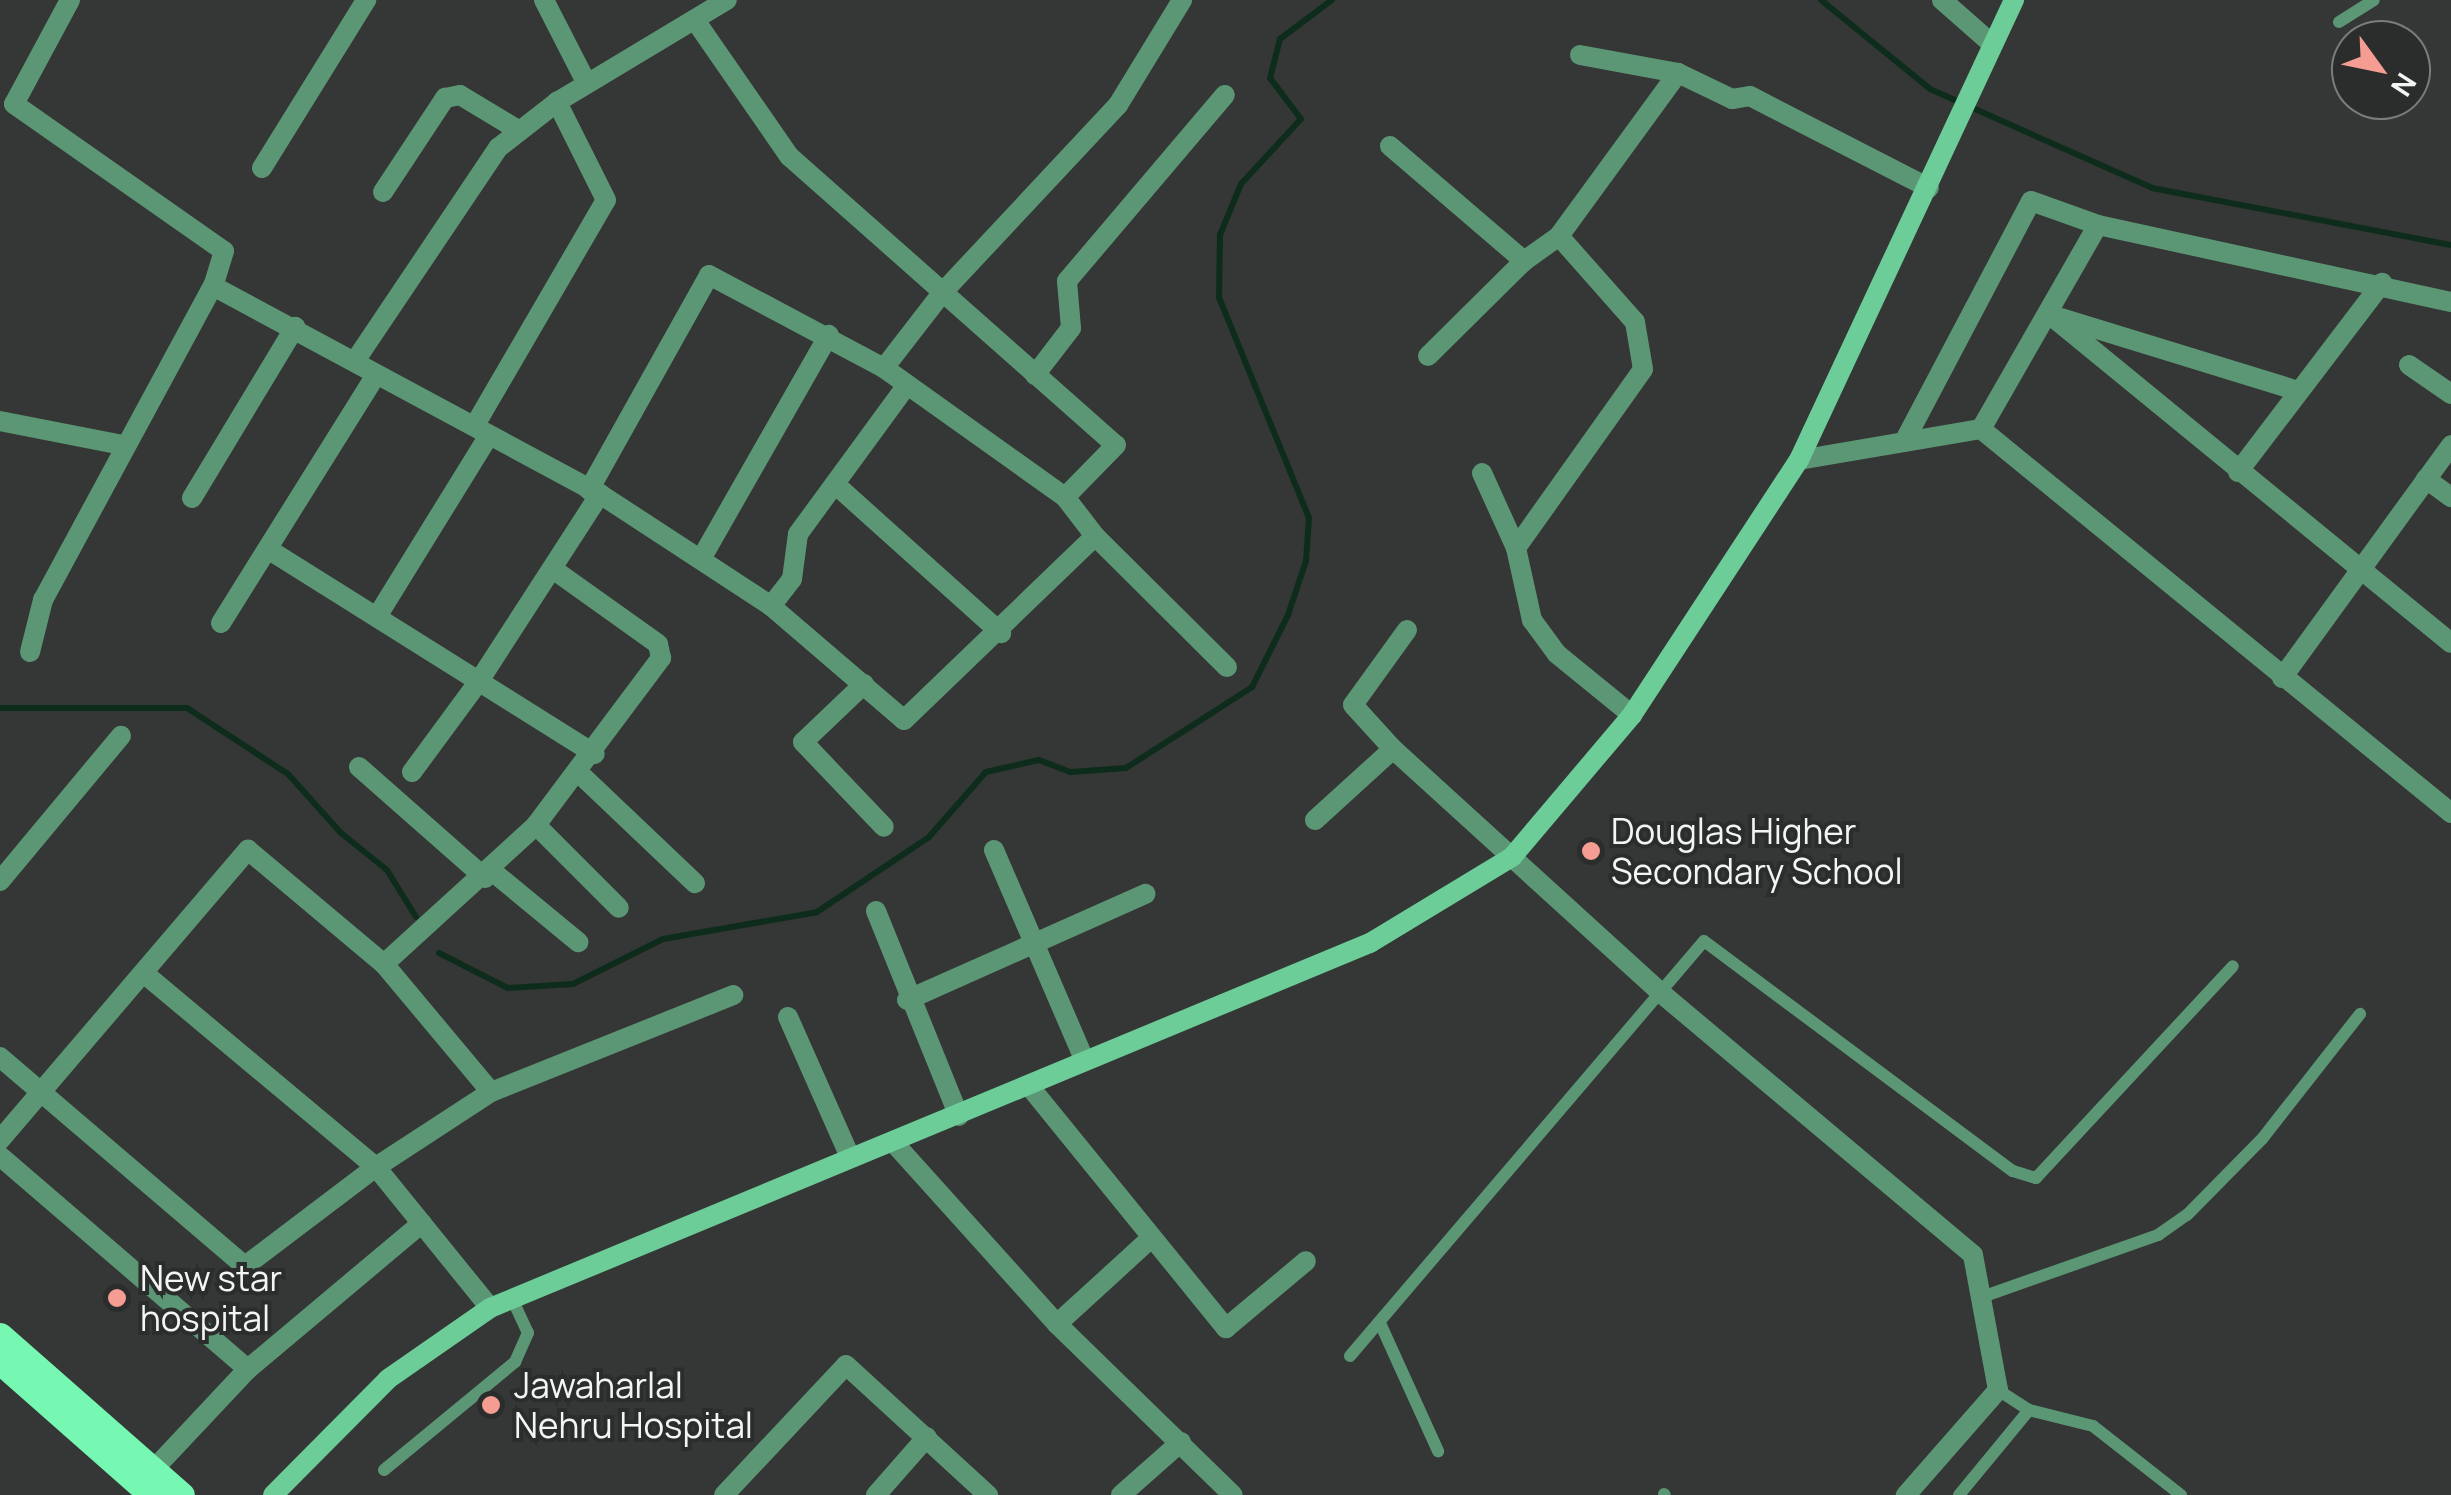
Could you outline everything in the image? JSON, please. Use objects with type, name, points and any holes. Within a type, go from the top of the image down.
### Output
[{"type":"main road","points":[[0,1335],[152,1482]]},
{"type":"main road","points":[[0,1362],[152,1482],[182,1495]]},
{"type":"street","points":[[30,652],[43,600],[122,445],[213,286],[224,251],[14,104],[70,0]]},
{"type":"street","points":[[262,168],[366,0]]},
{"type":"street","points":[[544,0],[587,84]]},
{"type":"street","points":[[355,361],[498,148],[557,102],[696,23],[728,0]]},
{"type":"street","points":[[884,368],[942,293],[1118,105],[1182,0]]},
{"type":"street","points":[[1942,0],[1992,44]]},
{"type":"street","points":[[273,1495],[286,1477],[388,1378],[490,1308],[850,1157],[1030,1087],[1084,1058],[1370,943],[1512,857],[1632,714],[1799,460],[1975,93],[1992,44],[2014,0]]},
{"type":"street","points":[[696,23],[789,156],[1116,445],[1066,497]]},
{"type":"street","points":[[1580,55],[1678,73],[1732,99],[1750,96],[1929,188]]},
{"type":"street","points":[[1428,356],[1524,260],[1559,236],[1678,73]]},
{"type":"street","points":[[383,192],[445,98],[460,95],[518,130]]},
{"type":"street","points":[[1036,375],[1071,328],[1067,280],[1224,95]]},
{"type":"street","points":[[378,615],[606,200],[557,102]]},
{"type":"street","points":[[1390,146],[1524,260]]},
{"type":"street","points":[[1904,442],[2026,205],[2035,202],[2098,225],[2382,283],[2451,302]]},
{"type":"street","points":[[1981,429],[2098,225]]},
{"type":"street","points":[[1516,548],[1643,368],[1634,322],[1559,236]]},
{"type":"street","points":[[412,772],[479,681],[553,569],[709,275],[829,335],[884,368],[1066,497],[1095,536],[1227,667]]},
{"type":"street","points":[[2238,472],[2382,283]]},
{"type":"street","points":[[213,286],[594,492],[701,559],[770,606],[904,720],[1001,633],[1095,536]]},
{"type":"street","points":[[2049,314],[2299,391]]},
{"type":"street","points":[[2049,314],[2360,574],[2451,643]]},
{"type":"street","points":[[192,498],[295,327]]},
{"type":"street","points":[[701,559],[829,335]]},
{"type":"street","points":[[2409,366],[2451,394]]},
{"type":"street","points":[[221,623],[376,376]]},
{"type":"street","points":[[770,606],[792,579],[798,534],[907,384]]},
{"type":"street","points":[[0,422],[122,445]]},
{"type":"street","points":[[1799,460],[1981,429],[2451,814]]},
{"type":"street","points":[[2282,678],[2451,445]]},
{"type":"street","points":[[1482,472],[1516,548],[1532,620],[1557,654],[1632,714]]},
{"type":"street","points":[[2426,478],[2451,497]]},
{"type":"street","points":[[836,485],[1001,633]]},
{"type":"street","points":[[270,550],[595,754]]},
{"type":"street","points":[[384,964],[488,874],[536,826],[595,754],[661,658],[658,644],[553,569]]},
{"type":"street","points":[[1408,630],[1354,704],[1393,749],[1661,992],[1972,1256],[1998,1390],[1906,1495]]},
{"type":"street","points":[[864,684],[802,742],[884,827]]},
{"type":"street","points":[[0,881],[121,736]]},
{"type":"street","points":[[1315,820],[1393,749]]},
{"type":"street","points":[[359,767],[488,874],[578,942]]},
{"type":"street","points":[[580,773],[695,883]]},
{"type":"street","points":[[536,826],[620,908]]},
{"type":"street","points":[[0,1140],[146,975],[248,850],[384,964],[491,1092]]},
{"type":"street","points":[[994,850],[1084,1058]]},
{"type":"street","points":[[907,1000],[1145,894]]},
{"type":"street","points":[[876,911],[907,1000],[960,1116]]},
{"type":"street","points":[[146,975],[376,1167],[490,1308]]},
{"type":"street","points":[[0,1057],[246,1266],[376,1167],[491,1092],[733,995]]},
{"type":"street","points":[[788,1016],[850,1157]]},
{"type":"street","points":[[1030,1087],[1150,1240],[1226,1328],[1306,1261]]},
{"type":"street","points":[[894,1143],[1058,1324],[1233,1495]]},
{"type":"street","points":[[0,1156],[248,1369]]},
{"type":"street","points":[[152,1482],[248,1369],[422,1223]]},
{"type":"street","points":[[1058,1324],[1150,1240]]},
{"type":"street","points":[[724,1495],[846,1365],[988,1495]]},
{"type":"street","points":[[876,1495],[928,1437]]},
{"type":"street","points":[[1121,1495],[1181,1442]]},
{"type":"street","points":[[258,1495],[286,1477]]},
{"type":"lane","points":[[2342,20],[2374,0]]},
{"type":"lane","points":[[1350,1356],[1704,941],[2013,1171],[2036,1178],[2233,966]]},
{"type":"lane","points":[[1982,1296],[2158,1235],[2187,1215],[2262,1139],[2360,1014]]},
{"type":"lane","points":[[384,1470],[516,1362],[528,1333],[512,1298]]},
{"type":"lane","points":[[1380,1323],[1438,1451]]},
{"type":"lane","points":[[1998,1390],[2029,1410],[2094,1426],[2181,1495]]},
{"type":"lane","points":[[1959,1495],[2029,1410]]},
{"type":"waterway","points":[[439,953],[508,988],[573,984],[663,939],[817,912],[929,837],[986,772],[1039,760],[1071,772],[1126,768],[1252,687],[1288,615],[1306,561],[1309,518],[1219,298],[1220,235],[1241,184],[1301,119],[1270,78],[1280,39],[1332,0]]},
{"type":"waterway","points":[[1821,0],[1930,89],[2152,188],[2451,245]]},
{"type":"waterway","points":[[0,708],[187,708],[288,774],[341,833],[387,870],[416,917]]},
{"type":"place","name":"Douglas Higher Secondary School","points":[[1591,851]]},
{"type":"place","name":"New star hospital","points":[[117,1298]]},
{"type":"place","name":"Jawaharlal Nehru Hospital","points":[[491,1405]]}]
